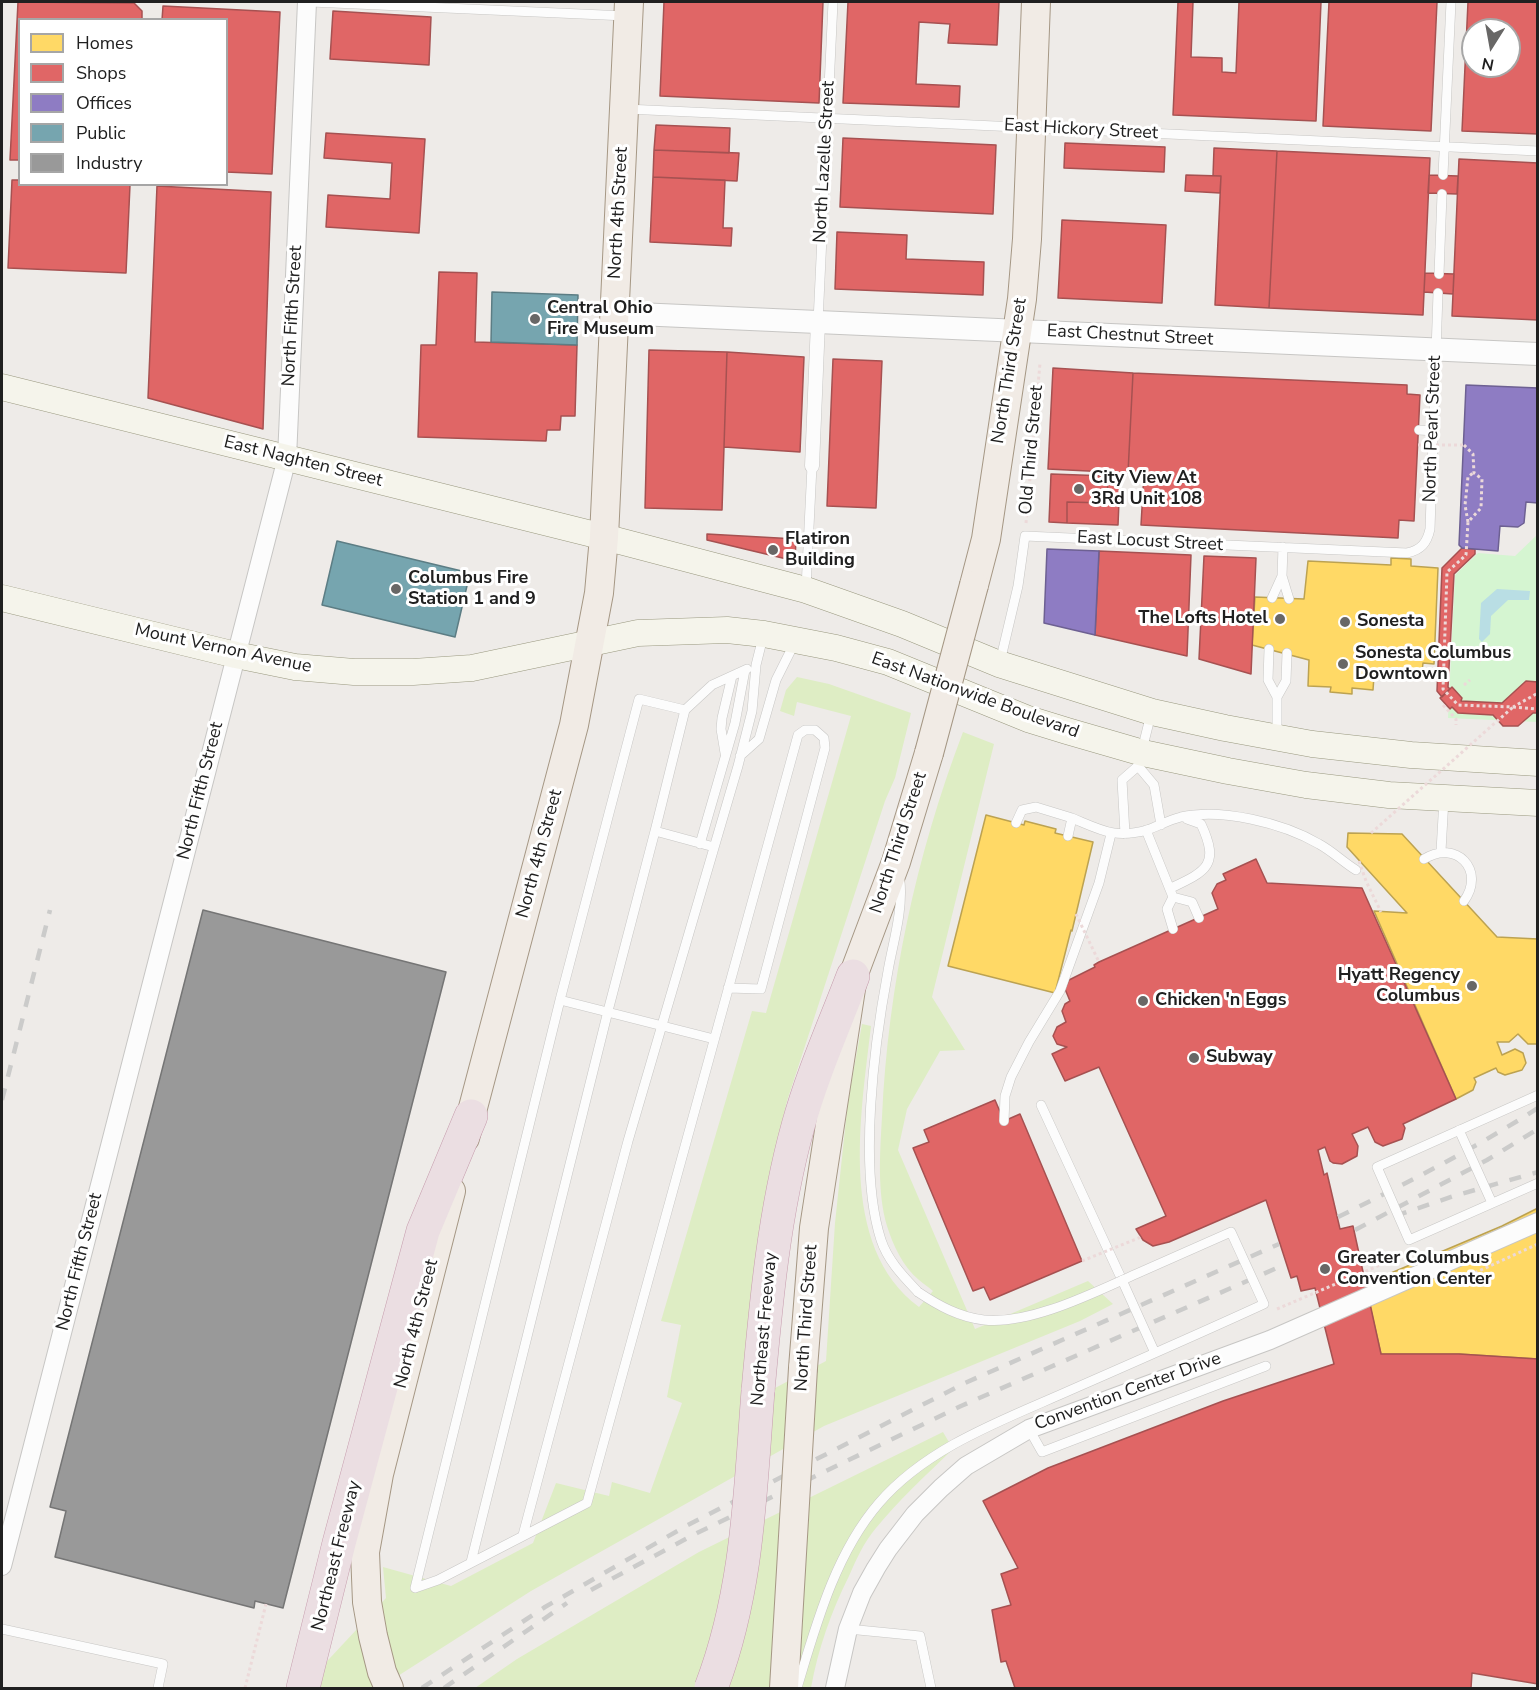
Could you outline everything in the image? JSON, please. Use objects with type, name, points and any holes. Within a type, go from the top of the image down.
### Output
[{"type":"highway","name":"Northeast Freeway","points":[[711,1689],[731,1630],[741,1585],[774,1233],[787,1171],[810,1086],[853,976]]},
{"type":"highway","name":"Northeast Freeway","points":[[303,1689],[339,1543],[423,1231],[471,1116]]},
{"type":"main road","name":"North Third Street","points":[[784,1689],[803,1368],[814,1228],[853,976],[896,862],[929,753],[986,539],[1017,331],[1027,238],[1036,2]]},
{"type":"main road","name":"North 4th Street","points":[[389,1689],[382,1672],[367,1602],[365,1552],[379,1474],[574,726],[599,593],[604,537],[628,9]]},
{"type":"main road","name":"East Naghten Street","points":[[2,387],[604,537]]},
{"type":"main road","points":[[604,537],[806,590],[999,664],[1152,712],[1277,738],[1411,755],[1538,763]]},
{"type":"main road","name":"Mount Vernon Avenue","points":[[2,598],[236,655],[295,667],[354,672],[413,672],[472,668],[590,644]]},
{"type":"main road","points":[[837,648],[863,639],[869,632],[876,615]]},
{"type":"main road","name":"East Nationwide Boulevard","points":[[590,644],[638,633],[690,630],[727,630],[764,634],[837,648],[888,662],[1028,719],[1140,760],[1389,795],[1538,803]]},
{"type":"street","name":"North Fifth Street","points":[[2,1566],[287,458],[309,2]]},
{"type":"street","name":"East Chestnut Street","points":[[615,313],[1538,354]]},
{"type":"street","points":[[812,466],[818,322]]},
{"type":"street","name":"Convention Center Drive","points":[[835,1689],[848,1629],[862,1593],[876,1568],[915,1514],[966,1466],[1029,1429],[1270,1340],[1538,1222]]},
{"type":"lane","points":[[309,2],[628,9]]},
{"type":"lane","name":"North Lazelle Street","points":[[818,322],[833,2]]},
{"type":"lane","points":[[1443,175],[1451,2]]},
{"type":"lane","name":"East Hickory Street","points":[[624,109],[1538,151]]},
{"type":"lane","points":[[1439,274],[1442,194]]},
{"type":"lane","name":"North Pearl Street","points":[[1407,553],[1417,551],[1424,545],[1430,529],[1438,293]]},
{"type":"lane","points":[[1419,430],[1434,431]]},
{"type":"lane","points":[[806,590],[812,466]]},
{"type":"lane","points":[[999,664],[1018,586],[1025,536]]},
{"type":"lane","name":"East Locust Street","points":[[1025,536],[1407,553]]},
{"type":"lane","points":[[1283,547],[1282,576],[1289,599]]},
{"type":"lane","points":[[1272,598],[1282,576]]},
{"type":"lane","points":[[523,1535],[628,1141],[740,756],[752,711],[756,665],[764,634]]},
{"type":"lane","points":[[740,756],[759,739],[776,680],[796,640]]},
{"type":"lane","points":[[1269,649],[1268,680],[1277,697],[1277,738]]},
{"type":"lane","points":[[1277,697],[1286,681],[1287,653]]},
{"type":"lane","points":[[471,1562],[608,1011],[686,710],[712,685],[756,665]]},
{"type":"lane","points":[[700,844],[735,723],[746,670]]},
{"type":"lane","points":[[725,756],[721,729],[732,676]]},
{"type":"lane","points":[[686,710],[639,699],[560,1000],[415,1588],[438,1580],[587,1503],[728,988],[798,735],[805,730],[814,730],[824,738],[825,748],[761,989],[728,988]]},
{"type":"lane","points":[[1125,834],[1122,780],[1140,760],[1152,712]]},
{"type":"lane","points":[[1140,760],[1154,785],[1161,825]]},
{"type":"lane","points":[[1441,851],[1444,799]]},
{"type":"lane","points":[[1016,823],[1022,810],[1036,807],[1072,818],[1111,834],[1146,830],[1182,817],[1211,815],[1258,820],[1320,844],[1358,866]]},
{"type":"lane","points":[[1173,929],[1167,909],[1172,893],[1200,874],[1209,862],[1210,842],[1201,824],[1182,817]]},
{"type":"lane","points":[[1068,836],[1072,818]]},
{"type":"lane","points":[[1146,830],[1172,893],[1192,902],[1199,918]]},
{"type":"lane","points":[[655,831],[714,847]]},
{"type":"lane","points":[[1004,1121],[1005,1096],[1011,1077],[1060,992],[1099,883],[1111,834]]},
{"type":"lane","points":[[1424,859],[1441,851],[1460,857],[1467,864],[1472,873],[1472,883],[1470,893],[1464,901]]},
{"type":"lane","points":[[797,1689],[828,1594],[851,1544],[879,1503],[903,1479],[935,1456],[986,1428],[1264,1304],[1232,1232],[1038,1314],[1009,1320],[984,1320],[961,1316],[940,1307],[918,1292],[896,1268],[882,1242],[871,1183],[872,1093],[878,1036],[900,908],[900,883],[896,862]]},
{"type":"lane","points":[[560,1000],[714,1039]]},
{"type":"lane","points":[[1538,1095],[1377,1167],[1409,1240],[1538,1183]]},
{"type":"lane","points":[[1041,1105],[1155,1353]]},
{"type":"lane","points":[[1459,1130],[1492,1203]]},
{"type":"lane","points":[[1029,1429],[1042,1452],[1266,1366]]},
{"type":"lane","points":[[2,1629],[163,1664],[158,1689]]},
{"type":"lane","points":[[848,1629],[920,1636],[931,1689]]},
{"type":"path","name":"Old Third Street","points":[[1025,536],[1040,363]]},
{"type":"path","points":[[1418,444],[1464,445],[1473,454],[1474,473]]},
{"type":"path","points":[[1474,473],[1468,477],[1465,505],[1468,522],[1466,555],[1447,572],[1443,689],[1458,705],[1538,710]]},
{"type":"path","points":[[1468,522],[1481,508],[1482,479],[1474,473]]},
{"type":"path","points":[[1479,661],[1483,657]]},
{"type":"path","points":[[1464,685],[1470,680]]},
{"type":"path","points":[[1371,833],[1513,707],[1538,693]]},
{"type":"path","points":[[1443,705],[1456,719],[1456,725]]},
{"type":"path","points":[[1358,866],[1381,912]]},
{"type":"path","points":[[1076,914],[1100,963]]},
{"type":"path","points":[[1082,1262],[1141,1237]]},
{"type":"path","points":[[245,1689],[266,1604]]},
{"type":"green space","points":[[1537,535],[1537,722],[1448,718],[1455,575],[1478,553],[1515,556]]},
{"type":"green space","points":[[797,677],[829,684],[911,713],[895,778],[885,801],[787,1101],[769,1180],[743,1405],[826,1361],[835,1223],[848,1101],[862,1024],[871,1026],[860,1137],[860,1177],[865,1214],[876,1250],[893,1281],[919,1307],[933,1291],[913,1275],[903,1262],[887,1226],[880,1186],[881,1130],[891,1019],[907,921],[931,826],[963,732],[994,744],[932,997],[965,1050],[940,1051],[907,1109],[898,1150],[975,1329],[1088,1281],[1113,1304],[1080,1321],[824,1426],[531,1591],[379,1688],[302,1688],[386,1598],[383,1567],[451,1586],[533,1543],[556,1483],[609,1496],[612,1482],[650,1493],[682,1403],[667,1397],[681,1325],[661,1321],[752,1011],[766,1013],[851,716],[797,702],[794,716],[780,711],[786,690]]},
{"type":"green space","points":[[943,1432],[953,1449],[894,1508],[872,1533],[861,1551],[831,1617],[817,1659],[811,1688],[475,1688],[517,1659],[699,1552]]},
{"type":"water","points":[[1497,589],[1530,591],[1529,600],[1508,600],[1491,616],[1490,634],[1482,642],[1479,639],[1481,603]]},
{"type":"building: Homes","name":"Sonesta","points":[[1391,558],[1411,559],[1411,566],[1438,568],[1434,664],[1423,663],[1421,679],[1374,676],[1373,690],[1352,688],[1352,694],[1330,692],[1331,687],[1308,686],[1309,660],[1252,645],[1255,597],[1304,599],[1308,561],[1391,565]]},
{"type":"building: Homes","points":[[986,815],[1024,825],[1025,821],[1056,829],[1055,833],[1093,842],[1055,993],[948,966]]},
{"type":"building: Homes","name":"Hyatt Regency Columbus","points":[[1348,833],[1402,834],[1497,937],[1538,939],[1538,1044],[1528,1044],[1518,1034],[1509,1042],[1497,1042],[1502,1055],[1515,1049],[1523,1053],[1526,1063],[1522,1070],[1505,1075],[1498,1072],[1496,1068],[1474,1078],[1476,1082],[1473,1090],[1456,1099],[1374,911],[1407,913],[1347,847]]},
{"type":"building: Homes","points":[[1538,1208],[1538,1359],[1459,1354],[1381,1354],[1365,1284],[1502,1226]]},
{"type":"building: Shops","points":[[18,2],[134,3],[142,11],[142,18],[18,18],[18,160],[10,160]]},
{"type":"building: Shops","points":[[664,2],[823,2],[819,103],[660,96]]},
{"type":"building: Shops","points":[[848,2],[999,2],[997,45],[948,43],[950,24],[919,22],[916,84],[960,86],[959,107],[843,103]]},
{"type":"building: Shops","points":[[1178,2],[1193,2],[1191,57],[1222,58],[1222,72],[1236,73],[1239,2],[1321,2],[1316,121],[1173,115]]},
{"type":"building: Shops","points":[[1329,2],[1437,2],[1431,131],[1323,126]]},
{"type":"building: Shops","points":[[1468,2],[1538,2],[1538,134],[1462,131],[1464,78],[1521,78],[1521,18],[1467,18]]},
{"type":"building: Shops","points":[[163,6],[280,12],[272,174],[228,172],[228,18],[162,18]]},
{"type":"building: Shops","points":[[333,11],[431,17],[429,65],[330,59]]},
{"type":"building: Shops","points":[[656,125],[730,128],[729,153],[654,150]]},
{"type":"building: Shops","points":[[326,133],[425,139],[419,233],[326,227],[328,195],[390,199],[392,163],[324,158]]},
{"type":"building: Shops","points":[[843,138],[996,145],[993,214],[840,207]]},
{"type":"building: Shops","points":[[1065,143],[1165,147],[1164,172],[1064,168]]},
{"type":"building: Shops","points":[[1214,148],[1277,151],[1269,308],[1215,305],[1221,176],[1213,176]]},
{"type":"building: Shops","points":[[654,150],[739,153],[737,181],[653,177]]},
{"type":"building: Shops","points":[[1277,151],[1430,158],[1423,315],[1269,308]]},
{"type":"building: Shops","points":[[1459,159],[1538,163],[1538,320],[1452,316]]},
{"type":"building: Shops","points":[[1186,175],[1221,176],[1220,193],[1185,191]]},
{"type":"building: Shops","points":[[1429,175],[1458,176],[1457,194],[1428,193]]},
{"type":"building: Shops","points":[[653,177],[725,180],[723,228],[732,228],[731,246],[650,242]]},
{"type":"building: Shops","points":[[12,180],[18,180],[18,186],[130,186],[126,273],[8,268]]},
{"type":"building: Shops","points":[[157,186],[271,192],[263,429],[148,398]]},
{"type":"building: Shops","points":[[1062,220],[1166,225],[1162,303],[1058,298]]},
{"type":"building: Shops","points":[[837,232],[907,235],[906,259],[984,262],[983,295],[835,289]]},
{"type":"building: Shops","points":[[439,272],[477,273],[475,342],[577,345],[575,416],[561,416],[560,430],[547,430],[546,441],[418,437],[421,345],[436,345]]},
{"type":"building: Shops","points":[[1425,273],[1454,274],[1453,294],[1424,292]]},
{"type":"building: Shops","points":[[649,350],[727,352],[722,510],[645,508]]},
{"type":"building: Shops","points":[[727,352],[804,357],[800,452],[724,447]]},
{"type":"building: Shops","points":[[833,359],[882,361],[876,508],[827,506]]},
{"type":"building: Shops","points":[[1053,368],[1133,373],[1128,473],[1048,469]]},
{"type":"building: Shops","points":[[1133,373],[1407,385],[1407,394],[1420,395],[1414,521],[1399,520],[1398,538],[1141,525],[1144,473],[1128,473]]},
{"type":"building: Shops","name":"City View At 3Rd Unit 108","points":[[1051,474],[1108,476],[1107,503],[1067,502],[1067,523],[1049,522]]},
{"type":"building: Shops","points":[[1108,476],[1120,477],[1118,525],[1067,523],[1067,502],[1107,503]]},
{"type":"building: Shops","name":"Flatiron Building","points":[[707,534],[796,539],[795,561],[707,540]]},
{"type":"building: Shops","points":[[1462,548],[1475,549],[1475,554],[1454,574],[1448,687],[1450,689],[1442,697],[1437,691],[1442,568]]},
{"type":"building: Shops","points":[[1099,551],[1191,555],[1187,656],[1095,635]]},
{"type":"building: Shops","points":[[1204,556],[1256,558],[1251,674],[1199,659]]},
{"type":"building: Shops","points":[[1526,681],[1538,682],[1538,713],[1533,713],[1518,726],[1503,726],[1493,715],[1458,713],[1452,707],[1450,709],[1440,698],[1452,687],[1462,698],[1461,701],[1502,703]]},
{"type":"building: Shops","name":"Greater Columbus Convention Center","points":[[1256,859],[1267,883],[1362,888],[1456,1099],[1403,1124],[1405,1128],[1402,1139],[1383,1146],[1375,1142],[1368,1127],[1352,1134],[1358,1146],[1357,1156],[1342,1164],[1330,1161],[1325,1147],[1318,1150],[1324,1175],[1327,1173],[1340,1229],[1353,1226],[1381,1354],[1459,1354],[1538,1359],[1538,1684],[1472,1673],[1471,1688],[1015,1688],[1006,1661],[1001,1662],[992,1610],[1011,1605],[1001,1574],[1018,1568],[983,1501],[1048,1468],[1223,1401],[1334,1364],[1315,1288],[1301,1291],[1297,1276],[1291,1278],[1266,1200],[1169,1242],[1153,1246],[1143,1240],[1136,1229],[1166,1216],[1099,1067],[1065,1081],[1052,1054],[1067,1047],[1057,1044],[1053,1036],[1057,1027],[1066,1022],[1062,1011],[1065,1004],[1070,1001],[1065,989],[1069,980],[1095,967],[1094,965],[1099,962],[1218,909],[1212,893],[1217,884],[1226,880],[1223,874]]},
{"type":"building: Shops","points":[[995,1100],[1004,1121],[1020,1114],[1082,1261],[990,1300],[984,1287],[973,1291],[913,1148],[929,1142],[924,1130]]},
{"type":"building: Offices","points":[[1466,385],[1538,388],[1538,503],[1526,502],[1524,523],[1518,527],[1500,526],[1498,551],[1462,548],[1459,545]]},
{"type":"building: Offices","points":[[1047,549],[1099,551],[1095,635],[1044,623]]},
{"type":"building: Public","name":"Central Ohio Fire Museum","points":[[492,292],[578,295],[577,345],[491,342]]},
{"type":"building: Public","name":"Columbus Fire Station 1 and 9","points":[[337,541],[470,573],[455,637],[322,605]]},
{"type":"building: Industry","points":[[203,910],[446,972],[283,1608],[255,1601],[254,1608],[55,1557],[66,1511],[50,1507]]},
{"type":"railway","points":[[2,1100],[50,910]]},
{"type":"railway","points":[[1338,1217],[1440,1165],[1538,1108]]},
{"type":"railway","points":[[1355,1230],[1487,1160],[1538,1129]]},
{"type":"railway","points":[[1395,1216],[1538,1172]]},
{"type":"railway","points":[[422,1688],[545,1607],[686,1526],[965,1383],[1279,1244]]},
{"type":"railway","points":[[591,1590],[697,1533],[961,1406],[1286,1264]]},
{"type":"railway","points":[[444,1688],[567,1603]]},
{"type":"place","name":"Central Ohio Fire Museum","points":[[535,319]]},
{"type":"place","name":"City View At 3Rd Unit 108","points":[[1079,489]]},
{"type":"place","name":"Flatiron Building","points":[[773,550]]},
{"type":"place","name":"Columbus Fire Station 1 and 9","points":[[396,589]]},
{"type":"place","name":"The Lofts Hotel","points":[[1280,619]]},
{"type":"place","name":"Sonesta","points":[[1345,622]]},
{"type":"place","name":"Sonesta Columbus Downtown","points":[[1343,664]]},
{"type":"place","name":"Hyatt Regency Columbus","points":[[1472,986]]},
{"type":"place","name":"Chicken 'n Eggs","points":[[1143,1001]]},
{"type":"place","name":"Subway","points":[[1194,1058]]},
{"type":"place","name":"Greater Columbus Convention Center","points":[[1325,1269]]}]
